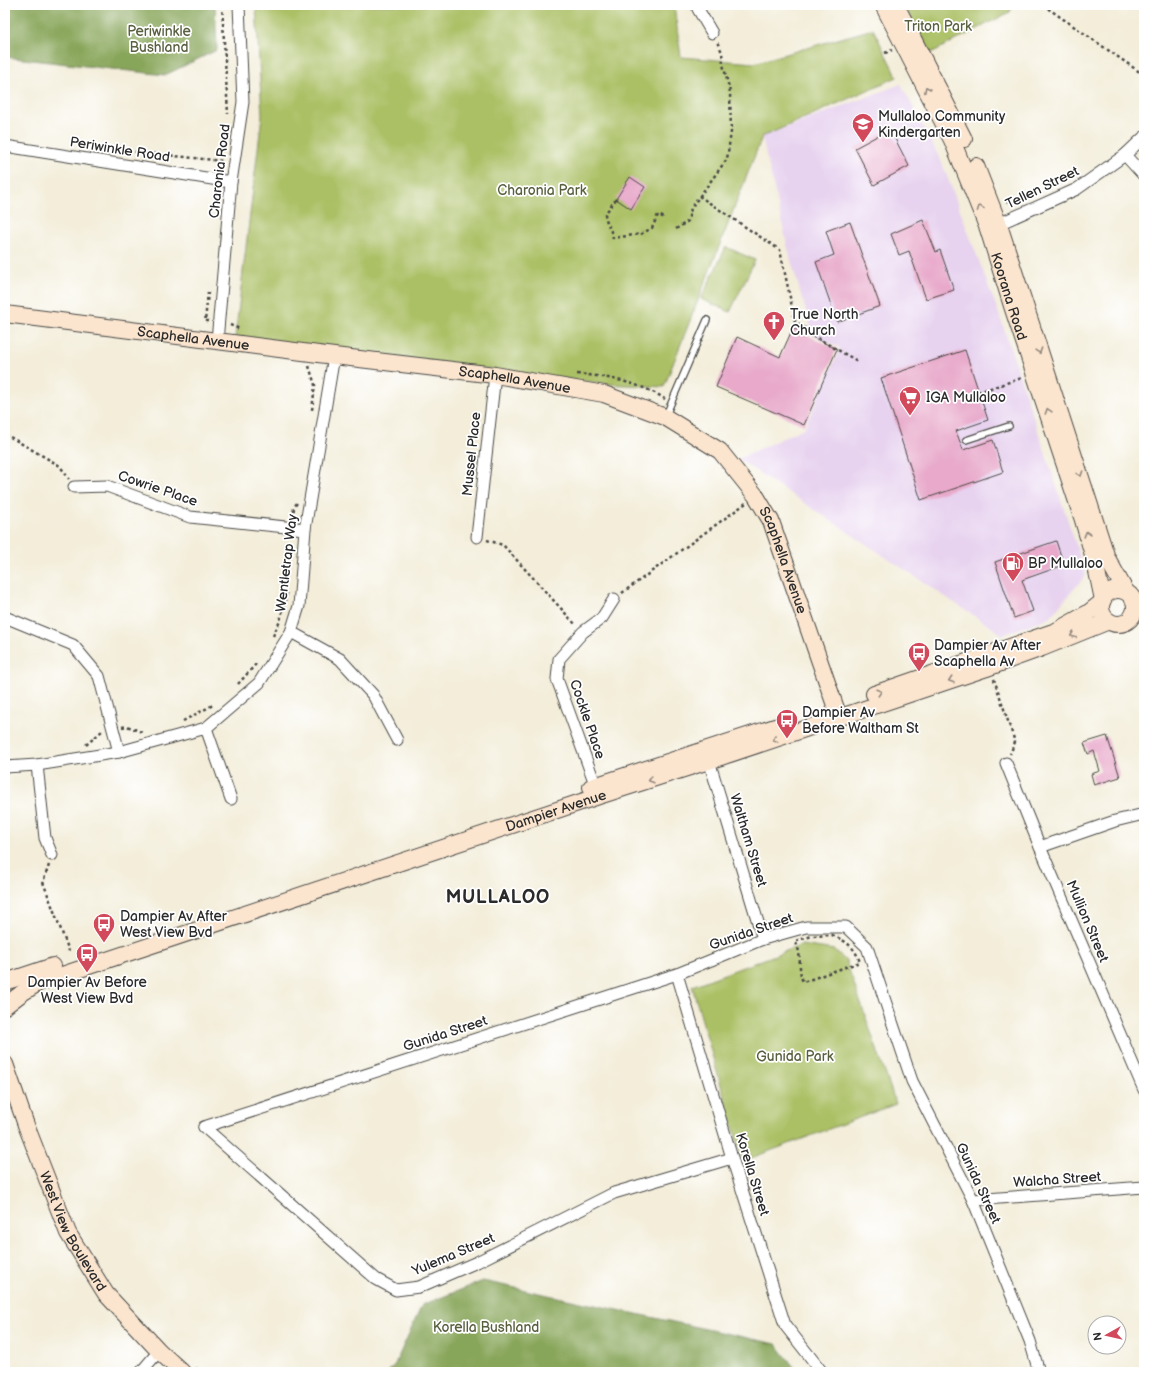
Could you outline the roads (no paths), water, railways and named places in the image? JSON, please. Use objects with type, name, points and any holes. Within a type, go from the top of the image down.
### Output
[{"type":"street","name":"Charonia Road","points":[[217,341],[226,181],[243,102],[239,5]]},
{"type":"street","points":[[697,5],[712,34]]},
{"type":"street","name":"Koorana Road","points":[[883,5],[952,140],[993,227],[1107,558],[1133,594]]},
{"type":"street","name":"Koorana Road","points":[[896,5],[950,110],[970,154],[1096,562],[1103,601]]},
{"type":"street","name":"Tellen Street","points":[[993,227],[1077,189],[1125,154],[1144,137]]},
{"type":"street","name":"Periwinkle Road","points":[[5,146],[226,181]]},
{"type":"street","points":[[1125,154],[1144,176]]},
{"type":"street","name":"Scaphella Avenue","points":[[5,314],[495,375],[604,394],[668,410],[720,451],[756,496],[771,521],[837,712]]},
{"type":"street","name":"Wentletrap Way","points":[[5,767],[37,765],[119,752],[206,728],[259,683],[290,632],[299,606],[305,529],[334,356]]},
{"type":"street","name":"Mussel Place","points":[[477,537],[495,375]]},
{"type":"street","name":"Cowrie Place","points":[[74,487],[106,486],[190,517],[305,529]]},
{"type":"street","points":[[1116,590],[1133,594],[1134,603],[1139,612],[1123,623],[1116,624],[1109,621],[1102,613],[1103,601],[1110,592],[1116,590]]},
{"type":"street","name":"Cockle Place","points":[[598,791],[557,679],[559,659],[583,632],[602,618],[614,599]]},
{"type":"street","name":"Dampier Avenue","points":[[5,982],[707,756],[837,712],[1056,631],[1088,613],[1103,601]]},
{"type":"street","points":[[5,617],[73,645],[99,676],[119,752]]},
{"type":"street","name":"Dampier Avenue","points":[[837,712],[987,668],[1109,621]]},
{"type":"street","points":[[290,632],[340,659],[373,695],[397,740]]},
{"type":"street","points":[[206,728],[231,799]]},
{"type":"street","name":"Waltham Street","points":[[707,756],[763,939]]},
{"type":"street","name":"Mullion Street","points":[[1006,762],[1040,847],[1144,1090]]},
{"type":"street","points":[[37,765],[45,838],[52,855]]},
{"type":"street","name":"Dampier Avenue","points":[[5,1006],[38,983],[598,791]]},
{"type":"street","points":[[1040,847],[1114,821],[1144,814]]},
{"type":"street","name":"Gunida Street","points":[[204,1127],[677,974],[763,939],[806,927],[846,927],[867,947],[912,1081],[973,1200],[1030,1341],[1039,1372]]},
{"type":"street","name":"Korella Street","points":[[677,974],[732,1158],[785,1325],[822,1372]]},
{"type":"street","name":"West View Boulevard","points":[[5,1064],[26,1125],[68,1233],[106,1294],[159,1351],[182,1372]]},
{"type":"street","name":"Yulema Street","points":[[204,1127],[376,1279],[396,1290],[419,1287],[470,1265],[614,1194],[732,1158]]},
{"type":"street","name":"Walcha Street","points":[[973,1200],[1144,1187]]},
{"type":"street","points":[[141,1372],[159,1351]]},
{"type":"lane","points":[[668,410],[707,320]]},
{"type":"lane","points":[[966,440],[1009,426]]},
{"type":"place","name":"Mullaloo Community Kindergarten","points":[[863,144]]},
{"type":"place","name":"True North Church","points":[[774,342]]},
{"type":"place","name":"IGA Mullaloo","points":[[910,416]]},
{"type":"place","name":"BP Mullaloo","points":[[1013,582]]},
{"type":"place","name":"Dampier Av After Scaphella Av","points":[[919,672]]},
{"type":"place","name":"Dampier Av Before Waltham St","points":[[787,740]]},
{"type":"place","name":"Dampier Av After West View Bvd","points":[[104,944]]},
{"type":"place","name":"Dampier Av Before West View Bvd","points":[[87,974]]},
{"type":"district","name":"MULLALOO","points":[[498,897]]},
{"type":"park label","name":"Triton Park","points":[[938,26]]},
{"type":"park label","name":"Periwinkle Bushland","points":[[159,40]]},
{"type":"park label","name":"Charonia Park","points":[[542,190]]},
{"type":"park label","name":"Gunida Park","points":[[795,1056]]},
{"type":"park label","name":"Korella Bushland","points":[[486,1327]]}]
